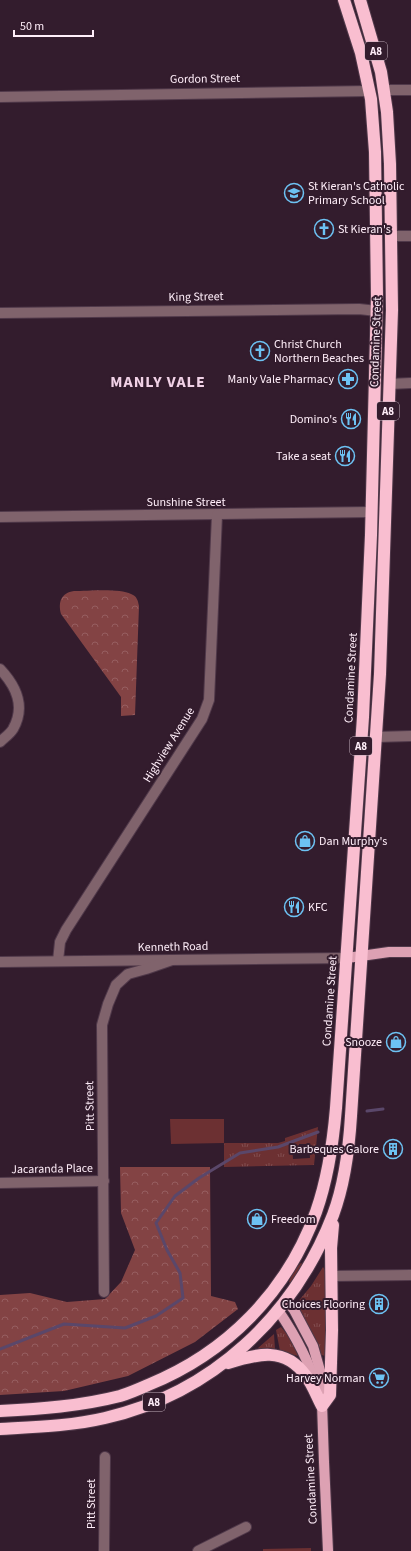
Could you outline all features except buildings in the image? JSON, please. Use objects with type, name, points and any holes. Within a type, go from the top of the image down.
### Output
[{"type":"highway","name":"Condamine Street","points":[[278,1310],[271,1295],[297,1253],[316,1211],[329,1164],[336,1105],[363,717],[371,512],[378,240],[375,152],[369,91],[361,53],[344,0]]},
{"type":"highway","name":"Condamine Street","points":[[334,1213],[346,1167],[353,1100],[376,737],[392,310],[390,164],[384,90],[375,49],[360,0]]},
{"type":"highway","name":"Gordon Street","points":[[369,91],[384,90]]},
{"type":"highway","name":"King Street","points":[[377,310],[392,310]]},
{"type":"highway","points":[[222,1365],[250,1356],[266,1354],[283,1357],[296,1365],[307,1376],[322,1406],[330,1395],[332,1330],[331,1248],[334,1213]]},
{"type":"highway","name":"A8","points":[[0,1429],[71,1423],[106,1418],[144,1406],[166,1397],[191,1385],[222,1365],[248,1343],[266,1325],[286,1300],[314,1258],[334,1213]]},
{"type":"highway","points":[[271,1295],[286,1300]]},
{"type":"highway","name":"A8","points":[[0,1411],[37,1409],[93,1402],[121,1396],[166,1378],[190,1365],[234,1334],[271,1295]]},
{"type":"main road","points":[[347,958],[389,952],[411,952]]},
{"type":"main road","name":"Condamine Street","points":[[286,1300],[294,1310],[307,1334],[317,1358],[321,1374],[328,1551]]},
{"type":"main road","name":"Condamine Street","points":[[278,1310],[300,1346],[314,1378],[322,1406]]},
{"type":"street","name":"Gordon Street","points":[[384,90],[411,90]]},
{"type":"street","name":"Gordon Street","points":[[0,97],[369,91]]},
{"type":"street","points":[[392,236],[411,236]]},
{"type":"street","name":"King Street","points":[[0,313],[377,310]]},
{"type":"street","points":[[389,384],[411,383]]},
{"type":"street","name":"Sunshine Street","points":[[0,516],[217,515],[371,512]]},
{"type":"street","name":"Highview Avenue","points":[[58,961],[60,942],[66,930],[202,719],[207,706],[209,700],[217,515]]},
{"type":"street","points":[[0,669],[13,685],[18,696],[20,706],[13,730],[0,742]]},
{"type":"street","points":[[376,737],[411,736]]},
{"type":"street","name":"Kenneth Road","points":[[0,962],[347,958]]},
{"type":"street","name":"Pitt Street","points":[[104,1292],[102,1025],[108,1004],[116,985],[128,974],[172,960]]},
{"type":"street","name":"Jacaranda Place","points":[[0,1183],[104,1181]]},
{"type":"street","points":[[331,1276],[411,1275]]},
{"type":"street","name":"Pitt Street","points":[[104,1551],[105,1457]]},
{"type":"street","points":[[198,1551],[246,1527]]},
{"type":"green space","points":[[74,591],[119,591],[133,595],[137,599],[139,606],[135,715],[121,716],[121,697],[61,614],[60,602],[63,596]]},
{"type":"green space","points":[[170,1119],[224,1119],[224,1143],[171,1144]]},
{"type":"green space","points":[[318,1127],[314,1165],[224,1167],[224,1143],[278,1143],[285,1141],[285,1138]],"holes":[[[299,1144],[309,1144],[310,1158],[293,1159],[292,1147],[299,1147]]]},
{"type":"green space","points":[[120,1167],[210,1167],[211,1296],[235,1302],[238,1309],[195,1342],[128,1376],[64,1391],[0,1395],[0,1295],[30,1293],[67,1302],[105,1299],[121,1282],[135,1250],[121,1213]]},
{"type":"green space","points":[[301,1263],[304,1265],[292,1284],[289,1282],[293,1271]]},
{"type":"green space","points":[[323,1267],[327,1279],[326,1356],[321,1355],[315,1338],[296,1304],[311,1286]]},
{"type":"green space","points":[[281,1327],[291,1339],[298,1356],[280,1351],[276,1330]]},
{"type":"green space","points":[[274,1334],[275,1349],[258,1348]]},
{"type":"green space","points":[[311,1548],[311,1551],[263,1551],[263,1549]]},
{"type":"waterway","points":[[367,1111],[383,1109]]},
{"type":"waterway","points":[[0,1349],[64,1324],[125,1328],[156,1316],[183,1298],[180,1273],[167,1250],[156,1223],[175,1196],[199,1178],[240,1153],[278,1147],[318,1132]]},
{"type":"place","name":"St Kieran's Catholic Primary School","points":[[294,193]]},
{"type":"place","name":"St Kieran's","points":[[324,229]]},
{"type":"place","name":"Christ Church Northern Beaches","points":[[260,351]]},
{"type":"place","name":"Manly Vale Pharmacy","points":[[348,379]]},
{"type":"place","name":"Domino's","points":[[351,419]]},
{"type":"place","name":"Take a seat","points":[[345,456]]},
{"type":"place","name":"Dan Murphy's","points":[[305,841]]},
{"type":"place","name":"KFC","points":[[294,907]]},
{"type":"place","name":"Snooze","points":[[396,1042]]},
{"type":"place","name":"Barbeques Galore","points":[[393,1149]]},
{"type":"place","name":"Freedom","points":[[257,1219]]},
{"type":"place","name":"Choices Flooring","points":[[379,1304]]},
{"type":"place","name":"Harvey Norman","points":[[379,1378]]},
{"type":"district","name":"MANLY VALE","points":[[158,382]]}]
